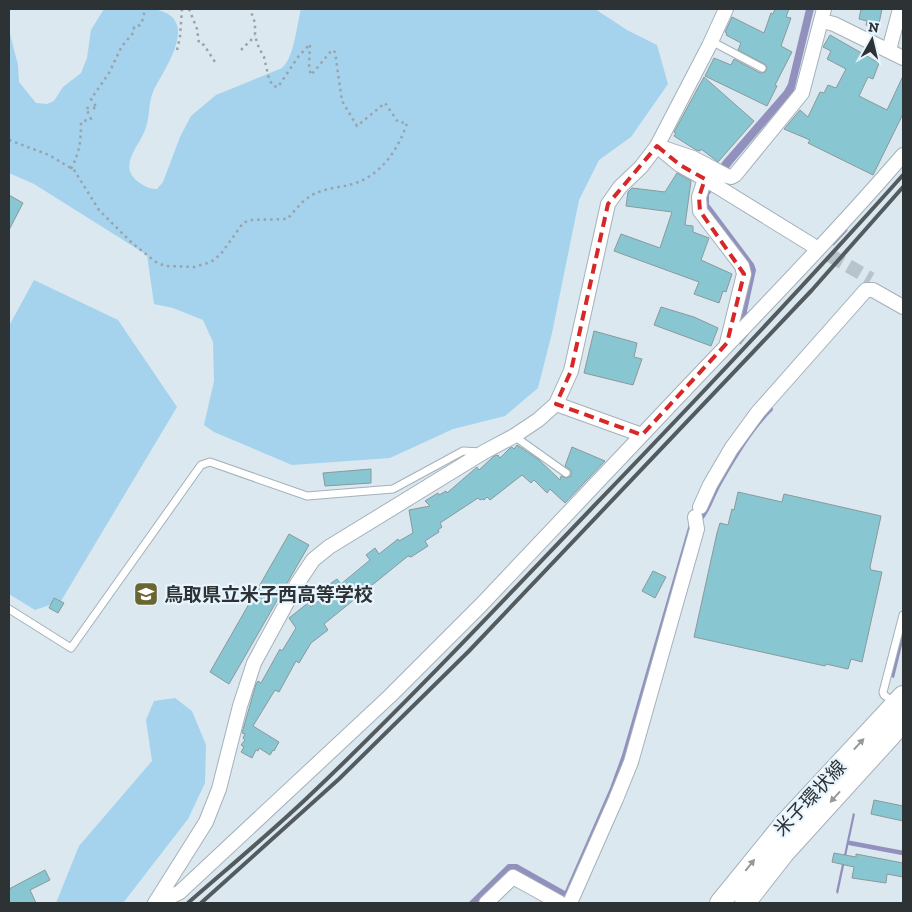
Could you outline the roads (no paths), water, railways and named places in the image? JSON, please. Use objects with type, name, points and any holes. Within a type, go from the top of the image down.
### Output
[{"type":"main road","name":"米子環状線","points":[[720,903],[784,823],[902,707]]},
{"type":"main road","name":"米子環状線","points":[[745,903],[902,707]]},
{"type":"street","points":[[158,899],[206,822],[219,789],[240,706],[254,663],[297,584],[314,560],[329,547],[484,452],[514,436],[538,420],[556,404],[571,371],[608,204],[620,187],[641,167],[657,146],[726,9]]},
{"type":"street","points":[[889,50],[900,9]]},
{"type":"street","points":[[708,176],[731,177],[735,175],[802,93],[823,15],[834,24],[903,58]]},
{"type":"street","points":[[657,146],[693,158],[720,190],[812,245]]},
{"type":"street","points":[[158,899],[168,898],[180,892],[383,703],[481,605],[812,256],[903,155]]},
{"type":"street","points":[[708,176],[699,197],[700,212],[742,266],[744,274],[727,344]]},
{"type":"street","points":[[871,279],[903,299]]},
{"type":"street","points":[[570,903],[631,762],[697,518],[710,485],[731,449],[758,412],[866,290],[873,290],[903,307]]},
{"type":"street","points":[[556,404],[642,435]]},
{"type":"street","points":[[486,903],[513,877],[560,903]]},
{"type":"lane","points":[[711,41],[762,68]]},
{"type":"lane","points":[[514,436],[566,473]]},
{"type":"lane","points":[[9,609],[71,648],[201,465],[210,462],[307,496],[394,489],[463,451],[484,452]]},
{"type":"lane","points":[[902,707],[884,695],[883,692],[903,615]]},
{"type":"waterway","points":[[833,243],[845,230]]},
{"type":"waterway","points":[[850,843],[903,853]]},
{"type":"tunnel","points":[[812,245],[871,279]]},
{"type":"railway","points":[[188,903],[263,838],[344,763],[486,619],[710,385],[903,175]]},
{"type":"railway","points":[[201,903],[339,779],[469,651],[812,290],[903,187]]},
{"type":"place","name":"鳥取県立米子西高等学校","points":[[146,594]]}]
